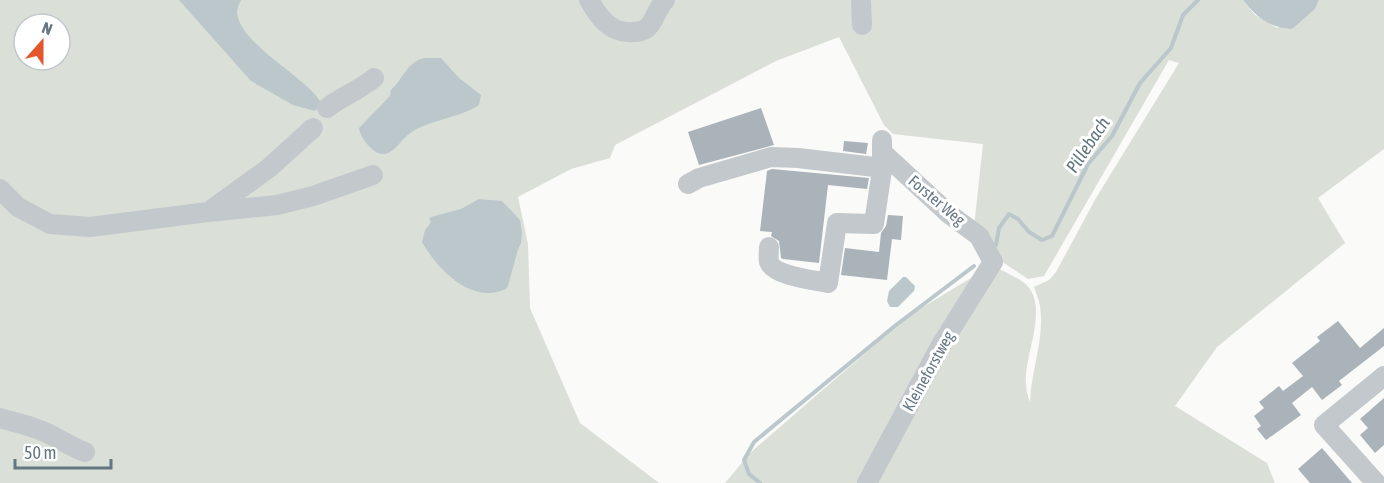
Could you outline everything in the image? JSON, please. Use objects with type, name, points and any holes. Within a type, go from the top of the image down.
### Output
[{"type":"street","points":[[589,0],[605,23],[625,33],[639,32],[648,28],[656,10],[665,0]]},
{"type":"street","points":[[861,0],[862,25]]},
{"type":"street","points":[[327,108],[363,88],[374,78]]},
{"type":"street","points":[[208,212],[269,168],[313,128]]},
{"type":"street","points":[[688,184],[699,178],[771,157],[875,167],[882,154]]},
{"type":"street","points":[[769,247],[769,262],[775,269],[784,274],[828,284],[837,223],[874,224],[882,154]]},
{"type":"street","name":"Forster Weg","points":[[882,154],[949,214],[979,236],[993,262]]},
{"type":"street","points":[[0,189],[18,207],[50,224],[90,227],[277,205],[313,196],[373,175]]},
{"type":"street","name":"Kleineforstweg","points":[[867,483],[941,345],[993,262]]},
{"type":"street","points":[[1376,483],[1324,424],[1384,376]]},
{"type":"street","points":[[0,418],[37,429],[54,436],[69,447],[85,452]]},
{"type":"shaded area","points":[[0,0],[1243,0],[1255,15],[1277,28],[1315,9],[1319,0],[1384,0],[1384,149],[1318,198],[1345,243],[1217,347],[1175,406],[1267,463],[1275,483],[871,483],[889,448],[999,269],[1023,282],[1031,291],[1035,303],[1036,316],[1026,372],[1026,389],[1030,402],[1041,330],[1040,306],[1034,287],[1049,280],[1056,272],[1096,198],[1179,63],[1169,60],[1044,276],[1028,279],[995,257],[974,227],[983,144],[893,134],[884,125],[839,37],[776,61],[615,145],[610,158],[571,169],[518,197],[528,244],[530,308],[580,423],[659,483],[0,483]]},
{"type":"shaded area","points":[[179,0],[241,0],[237,13],[241,25],[250,37],[314,93],[322,104],[315,111],[293,105],[251,81]]},
{"type":"shaded area","points":[[1243,0],[1319,0],[1315,9],[1292,29],[1264,20]]},
{"type":"shaded area","points":[[424,58],[441,58],[459,78],[481,95],[479,105],[417,129],[394,149],[380,154],[364,140],[359,128],[390,96],[391,90],[409,67]]},
{"type":"shaded area","points":[[479,199],[502,201],[520,220],[522,233],[508,286],[506,289],[493,293],[469,289],[457,282],[437,263],[422,242],[431,217],[461,209]]},
{"type":"shaded area","points":[[981,272],[862,483],[725,483],[750,453],[908,316]]},
{"type":"shaded area","points":[[903,277],[915,286],[914,291],[898,307],[890,307],[887,301],[889,291]]},
{"type":"building","points":[[761,108],[774,145],[699,165],[688,132]]},
{"type":"building","points":[[844,141],[868,143],[866,154],[843,151]]},
{"type":"building","points":[[772,169],[869,178],[867,189],[828,185],[819,263],[781,258],[779,241],[771,236],[772,232],[760,231],[767,171]]},
{"type":"building","points":[[888,215],[903,216],[901,240],[892,239],[887,280],[841,275],[845,248],[879,252],[881,233],[886,226]]},
{"type":"building","points":[[1338,321],[1360,348],[1384,328],[1384,346],[1339,381],[1342,385],[1322,400],[1312,387],[1292,403],[1301,415],[1266,440],[1257,429],[1261,426],[1254,416],[1264,408],[1259,402],[1279,386],[1283,391],[1303,376],[1292,363],[1320,341],[1317,337]]},
{"type":"building","points":[[1384,398],[1384,445],[1375,453],[1360,435],[1368,428],[1360,419]]},
{"type":"building","points":[[1322,448],[1352,483],[1310,483],[1298,469]]},
{"type":"waterway","name":"Pillebach","points":[[996,245],[999,228],[1009,214],[1042,240],[1052,236],[1088,164],[1112,136],[1140,83],[1171,48],[1183,15],[1198,0]]},
{"type":"waterway","name":"Pillebach","points":[[760,483],[749,474],[744,460],[754,442],[896,325],[974,266]]}]
